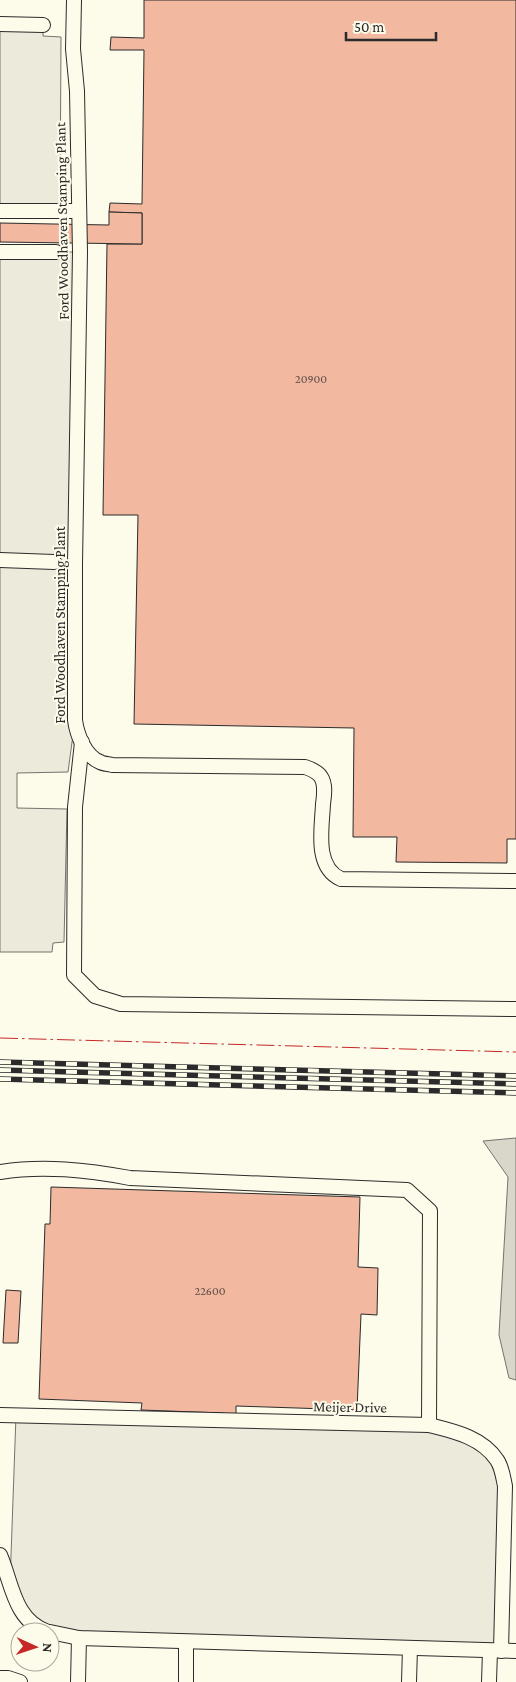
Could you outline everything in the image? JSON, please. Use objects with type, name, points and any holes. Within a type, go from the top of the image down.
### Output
[{"type":"street","name":"Ford Woodhaven Stamping Plant","points":[[74,0],[80,252],[75,564],[75,720],[77,732],[82,742],[94,758],[100,762],[112,765],[305,767],[312,770],[322,778],[324,790],[321,841],[324,856],[328,868],[334,876],[341,879],[516,881]]},
{"type":"street","points":[[0,24],[43,25]]},
{"type":"street","points":[[0,211],[79,211]]},
{"type":"street","name":"Ford Woodhaven Stamping Plant","points":[[0,252],[56,252]]},
{"type":"street","points":[[0,560],[54,562]]},
{"type":"street","points":[[82,742],[75,807],[74,975],[94,996],[121,1004],[516,1009]]},
{"type":"street","points":[[0,1172],[17,1169],[89,1170],[130,1178],[407,1190],[430,1211],[429,1425]]},
{"type":"street","name":"Meijer Drive","points":[[0,1415],[429,1425],[458,1432],[473,1439],[488,1450],[497,1460],[505,1486],[496,1651],[489,1682]]},
{"type":"street","points":[[0,1555],[15,1600],[21,1611],[31,1622]]},
{"type":"street","points":[[60,1634],[80,1638],[186,1642],[516,1651]]},
{"type":"street","points":[[78,1682],[80,1638]]},
{"type":"street","points":[[186,1642],[186,1682]]},
{"type":"street","points":[[409,1682],[410,1648]]},
{"type":"street","points":[[0,1678],[8,1678],[20,1682]]},
{"type":"shaded area","points":[[0,24],[43,25],[43,36],[61,37],[60,211],[0,211]]},
{"type":"shaded area","points":[[0,252],[80,252],[75,720],[68,772],[17,773],[17,808],[67,809],[64,942],[53,943],[52,952],[0,952]]},
{"type":"shaded area","points":[[516,1138],[516,1380],[509,1378],[499,1335],[508,1177],[483,1141]]},
{"type":"shaded area","points":[[16,1415],[429,1425],[473,1439],[502,1472],[501,1651],[60,1632],[60,1622],[38,1622],[10,1584]]},
{"type":"building","points":[[144,0],[516,0],[516,839],[507,839],[507,863],[396,862],[397,837],[353,837],[354,728],[134,724],[138,515],[103,515],[107,244],[142,244],[142,213],[109,212],[110,203],[142,204],[144,50],[110,50],[111,37],[144,38]]},
{"type":"building","points":[[109,212],[142,213],[142,244],[0,242],[0,223],[109,225]]},
{"type":"building","points":[[51,1187],[360,1197],[358,1267],[378,1268],[377,1315],[361,1314],[357,1410],[236,1406],[236,1416],[228,1416],[223,1413],[141,1410],[142,1403],[39,1399],[45,1224],[50,1224]]},
{"type":"building","points":[[6,1290],[21,1291],[18,1343],[3,1343]]},
{"type":"railway","points":[[0,1062],[516,1076]]},
{"type":"railway","points":[[0,1070],[516,1084]]},
{"type":"railway","points":[[0,1079],[516,1093]]},
{"type":"power","points":[[0,1038],[516,1052]]}]
